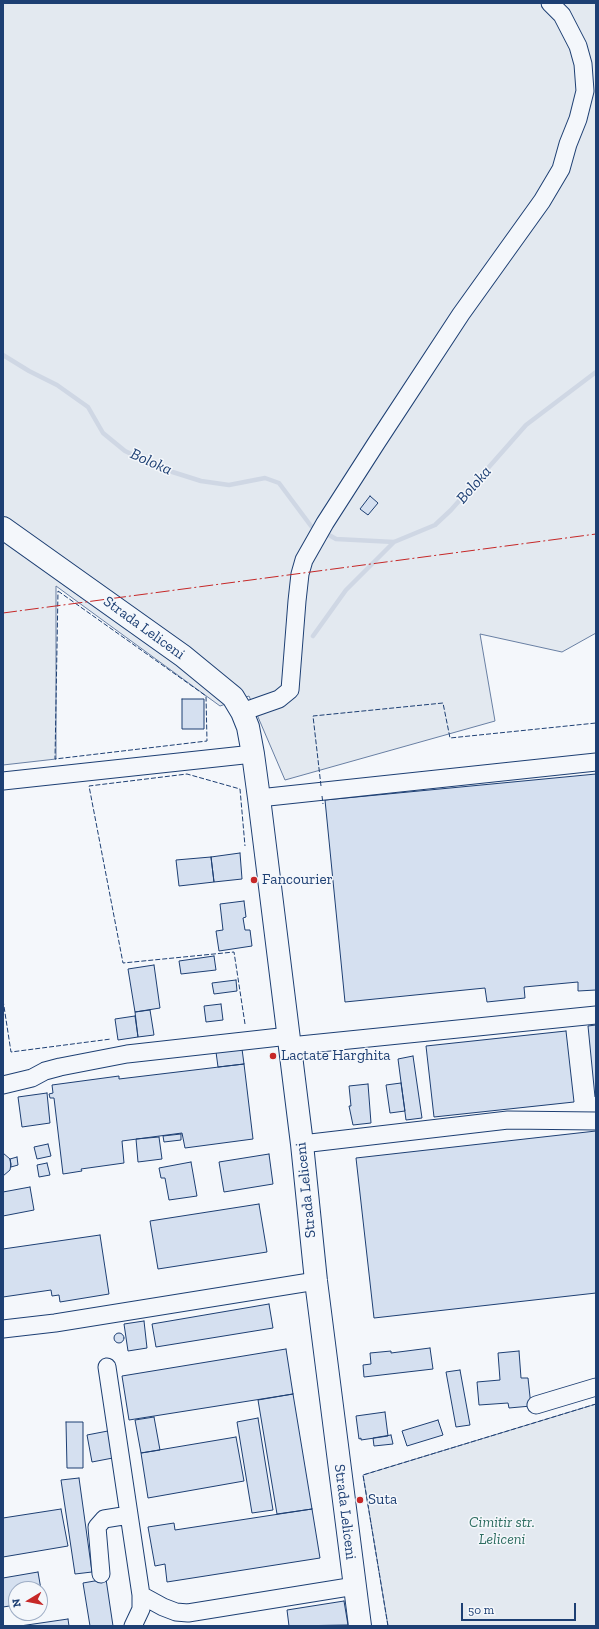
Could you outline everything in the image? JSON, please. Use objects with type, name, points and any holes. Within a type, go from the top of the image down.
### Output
[{"type":"main road","name":"Strada Leliceni","points":[[3,528],[35,549],[183,656],[232,697],[242,712],[248,727],[259,798],[302,1144],[316,1281],[360,1626]]},
{"type":"street","points":[[242,712],[279,699],[290,690],[297,601],[300,574],[304,560],[325,523],[390,422],[461,314],[542,201],[561,169],[568,144],[578,119],[585,92],[583,64],[578,46],[562,15],[550,3]]},
{"type":"street","points":[[3,781],[253,754]]},
{"type":"street","points":[[259,798],[596,762]]},
{"type":"street","points":[[3,1085],[32,1078],[44,1071],[120,1055],[241,1040],[289,1041],[596,1015]]},
{"type":"street","points":[[302,1144],[508,1120],[596,1121]]},
{"type":"street","points":[[3,1329],[55,1323],[316,1281]]},
{"type":"street","points":[[107,1367],[141,1594],[141,1609],[133,1626]]},
{"type":"street","points":[[536,1405],[596,1387]]},
{"type":"street","points":[[101,1574],[97,1527],[104,1519],[129,1515]]},
{"type":"street","points":[[141,1594],[163,1607],[176,1612],[188,1613],[354,1586]]},
{"type":"green space","points":[[3,3],[596,3],[596,633],[562,652],[480,634],[495,721],[285,780],[249,696],[220,706],[56,586],[56,759],[3,765]]},
{"type":"green space","name":"Cimitir str. Leliceni","points":[[596,1404],[596,1626],[388,1626],[363,1475]]},
{"type":"building","points":[[370,496],[378,503],[368,515],[360,509]]},
{"type":"building","points":[[182,699],[204,699],[204,729],[182,729]]},
{"type":"building","points":[[596,774],[596,990],[578,991],[578,982],[524,987],[525,998],[487,1002],[485,988],[345,1002],[325,800]]},
{"type":"building","points":[[240,853],[242,879],[214,882],[211,857]]},
{"type":"building","points":[[211,857],[214,882],[179,886],[176,860]]},
{"type":"building","points":[[244,901],[246,917],[243,918],[245,930],[250,930],[252,946],[219,951],[216,931],[223,930],[220,904]]},
{"type":"building","points":[[214,956],[216,970],[181,974],[179,961]]},
{"type":"building","points":[[154,965],[160,1008],[135,1012],[128,969]]},
{"type":"building","points":[[236,980],[237,991],[214,994],[212,983]]},
{"type":"building","points":[[221,1004],[223,1020],[206,1022],[204,1006]]},
{"type":"building","points":[[150,1010],[154,1035],[138,1037],[135,1012]]},
{"type":"building","points":[[135,1016],[138,1037],[118,1040],[115,1019]]},
{"type":"building","points":[[596,1025],[596,1097],[595,1097],[588,1026]]},
{"type":"building","points":[[566,1031],[574,1102],[434,1117],[426,1046]]},
{"type":"building","points":[[242,1049],[244,1064],[218,1067],[216,1052]]},
{"type":"building","points":[[413,1056],[422,1118],[406,1120],[398,1059]]},
{"type":"building","points":[[244,1064],[253,1139],[185,1148],[182,1133],[122,1141],[124,1163],[81,1169],[82,1171],[63,1174],[54,1098],[50,1098],[49,1094],[53,1093],[52,1085],[119,1076],[119,1079]]},
{"type":"building","points":[[401,1083],[405,1111],[390,1113],[386,1085]]},
{"type":"building","points":[[368,1084],[371,1123],[353,1125],[349,1106],[351,1106],[349,1086]]},
{"type":"building","points":[[47,1093],[50,1123],[22,1127],[18,1097]]},
{"type":"building","points":[[596,1131],[596,1293],[374,1318],[356,1158]]},
{"type":"building","points":[[181,1134],[181,1140],[164,1142],[163,1136]]},
{"type":"building","points":[[159,1137],[162,1159],[138,1162],[136,1139]]},
{"type":"building","points":[[48,1144],[51,1156],[37,1159],[34,1147]]},
{"type":"building","points":[[3,1153],[10,1159],[11,1164],[10,1170],[3,1176]]},
{"type":"building","points":[[269,1154],[273,1184],[224,1192],[219,1162]]},
{"type":"building","points":[[17,1157],[18,1165],[11,1167],[10,1159]]},
{"type":"building","points":[[191,1162],[197,1196],[169,1200],[165,1178],[161,1178],[159,1168]]},
{"type":"building","points":[[47,1163],[50,1175],[39,1177],[37,1165]]},
{"type":"building","points":[[30,1187],[34,1210],[3,1216],[3,1192]]},
{"type":"building","points":[[259,1204],[267,1252],[158,1269],[150,1221]]},
{"type":"building","points":[[100,1235],[109,1294],[60,1302],[59,1295],[52,1296],[51,1290],[3,1297],[3,1249]]},
{"type":"building","points":[[269,1304],[273,1328],[156,1347],[152,1324]]},
{"type":"building","points":[[144,1321],[147,1348],[128,1351],[124,1324]]},
{"type":"building","points":[[117,1333],[121,1333],[123,1334],[123,1342],[117,1343],[114,1340],[114,1336]]},
{"type":"building","points":[[430,1348],[433,1369],[364,1377],[363,1365],[371,1364],[370,1353],[391,1351],[391,1353]]},
{"type":"building","points":[[286,1349],[293,1394],[129,1420],[122,1376]]},
{"type":"building","points":[[519,1351],[521,1378],[528,1378],[531,1406],[509,1408],[508,1403],[479,1405],[477,1382],[500,1380],[498,1353]]},
{"type":"building","points":[[460,1370],[470,1425],[456,1427],[446,1372]]},
{"type":"building","points":[[293,1394],[312,1509],[277,1514],[258,1400]]},
{"type":"building","points":[[385,1412],[388,1436],[361,1440],[361,1438],[359,1439],[356,1416]]},
{"type":"building","points":[[154,1417],[160,1450],[141,1453],[135,1420]]},
{"type":"building","points":[[258,1418],[273,1510],[252,1513],[237,1422]]},
{"type":"building","points":[[438,1420],[443,1435],[407,1446],[402,1431]]},
{"type":"building","points":[[66,1422],[83,1422],[83,1468],[67,1468]]},
{"type":"building","points":[[113,1430],[118,1457],[92,1462],[87,1435]]},
{"type":"building","points":[[391,1435],[393,1444],[374,1446],[373,1438]]},
{"type":"building","points":[[236,1437],[244,1481],[148,1498],[141,1453]]},
{"type":"building","points":[[79,1478],[92,1572],[75,1574],[61,1480]]},
{"type":"building","points":[[61,1509],[68,1546],[3,1557],[3,1518]]},
{"type":"building","points":[[312,1509],[320,1558],[167,1582],[165,1564],[155,1566],[148,1527],[174,1523],[175,1530]]},
{"type":"building","points":[[38,1572],[40,1581],[8,1581],[8,1606],[3,1607],[3,1578]]},
{"type":"building","points":[[106,1579],[113,1626],[90,1626],[83,1583]]},
{"type":"building","points":[[344,1601],[348,1625],[289,1626],[287,1610]]},
{"type":"building","points":[[68,1619],[69,1626],[20,1626]]},
{"type":"waterway","name":"Boloka","points":[[3,355],[29,371],[57,385],[88,407],[103,433],[125,451],[163,469],[201,481],[229,485],[265,478],[279,483],[311,526]]},
{"type":"waterway","name":"Boloka","points":[[329,535],[336,539],[394,542],[435,525],[451,510],[526,425],[596,372]]},
{"type":"waterway","points":[[313,636],[346,590],[394,542]]},
{"type":"fence","points":[[58,591],[206,696],[207,741],[55,759],[58,591]]},
{"type":"fence","points":[[321,786],[313,716],[443,703],[450,738],[596,723]]},
{"type":"fence","points":[[245,846],[240,789],[187,774],[89,786],[123,963],[234,952],[245,1024]]},
{"type":"fence","points":[[322,796],[323,804]]},
{"type":"fence","points":[[3,1000],[11,1052],[111,1039]]},
{"type":"fence","points":[[388,1626],[363,1475],[596,1404]]},
{"type":"power","points":[[3,613],[596,534]]},
{"type":"place","name":"Fancourier","points":[[254,880]]},
{"type":"place","name":"Lactate Harghita","points":[[273,1056]]},
{"type":"place","name":"Suta","points":[[360,1500]]}]
